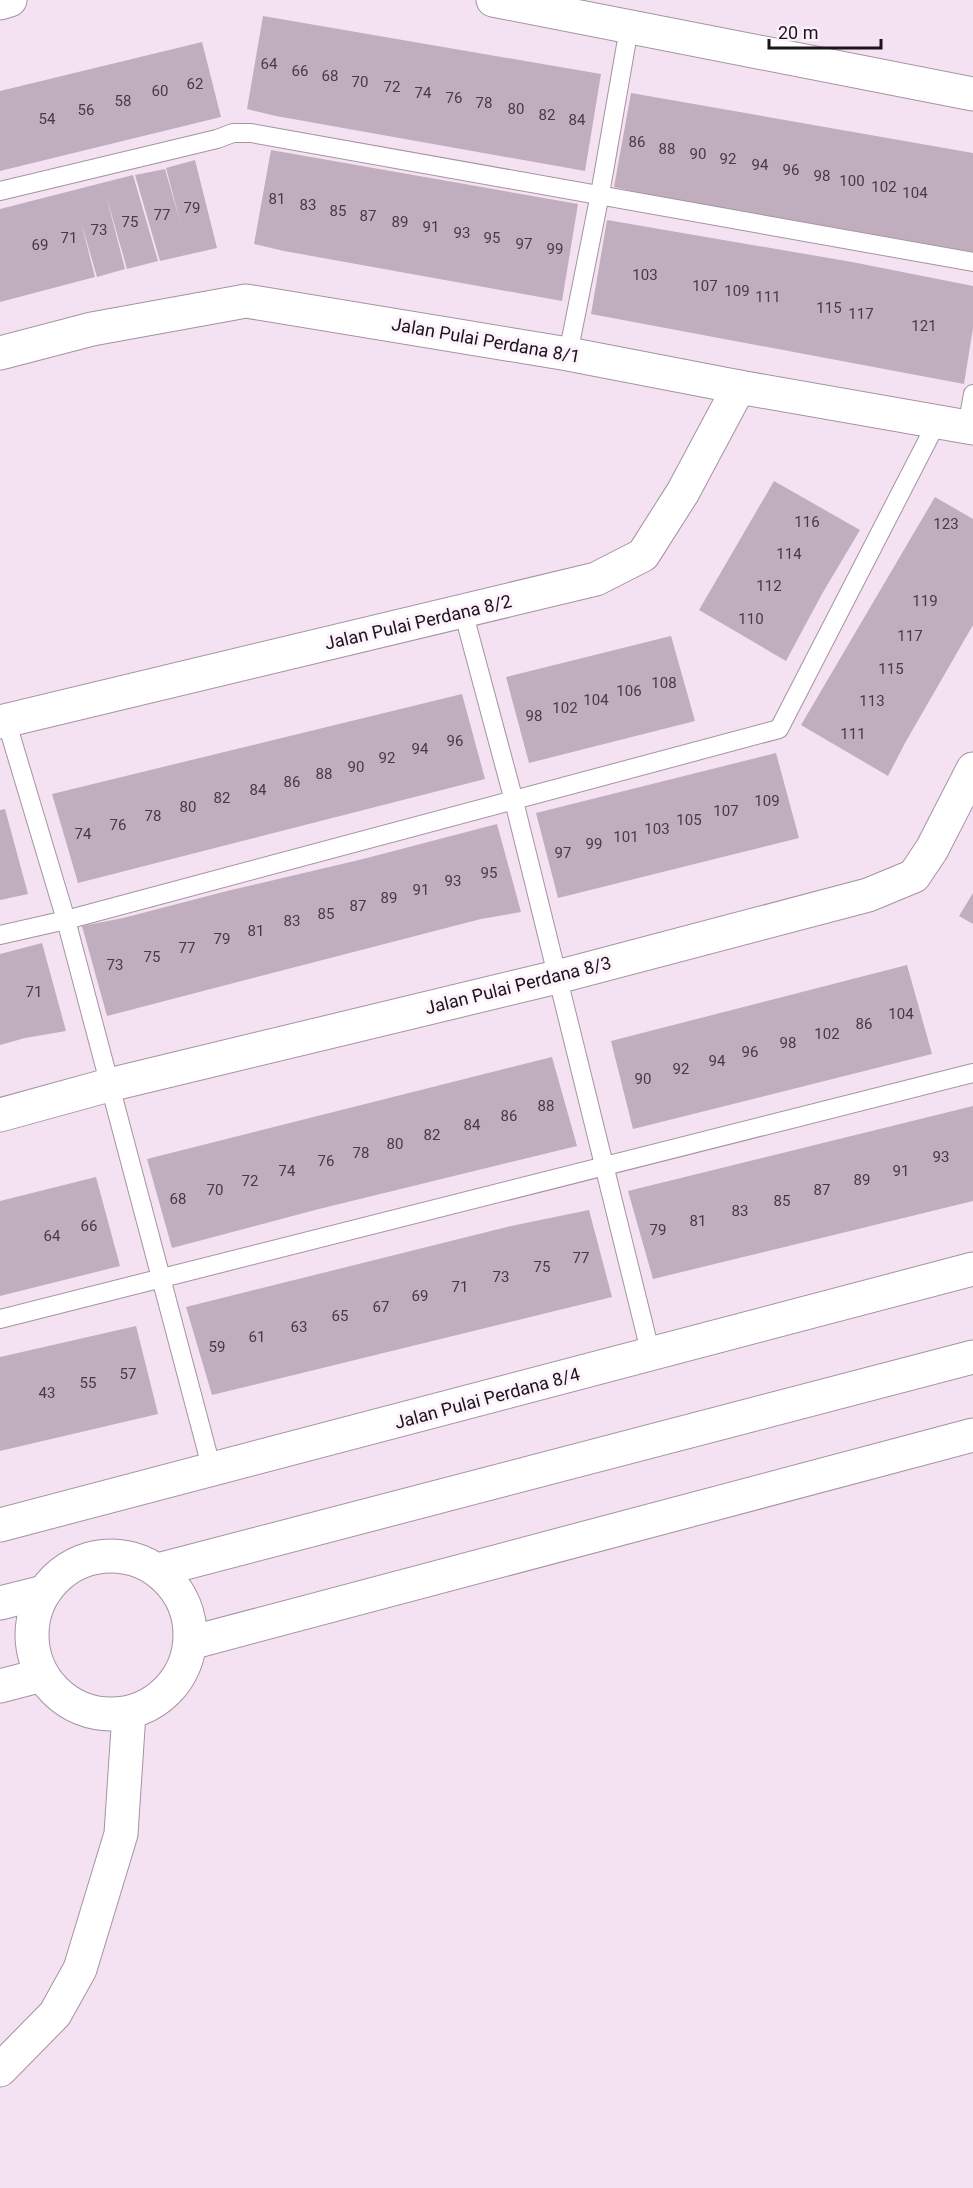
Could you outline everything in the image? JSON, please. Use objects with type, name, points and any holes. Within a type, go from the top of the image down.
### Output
[{"type":"street","points":[[0,3],[10,0]]},
{"type":"street","points":[[493,0],[973,94]]},
{"type":"street","name":"Jalan Pulai Perdana 8/1","points":[[0,353],[92,329],[246,301],[568,354],[959,426]]},
{"type":"street","name":"Jalan Pulai Perdana 8/2","points":[[3,721],[596,579],[643,555],[683,492],[739,387]]},
{"type":"street","name":"Jalan Pulai Perdana 8/3","points":[[0,1114],[109,1085],[556,977],[868,895],[914,876],[932,849],[973,769]]},
{"type":"street","name":"Jalan Pulai Perdana 8/4","points":[[0,1525],[973,1269]]},
{"type":"street","points":[[158,1570],[973,1357]]},
{"type":"street","points":[[190,1643],[973,1435]]},
{"type":"street","points":[[99,1556],[119,1556],[140,1561],[158,1570],[173,1584],[184,1602],[190,1622],[190,1643],[186,1663],[177,1680],[163,1695],[147,1706],[129,1713],[109,1715],[90,1712],[71,1704],[55,1692],[42,1675],[33,1655],[31,1633],[35,1612],[44,1592],[59,1575],[77,1563],[99,1556]]},
{"type":"street","points":[[0,1603],[44,1592]]},
{"type":"street","points":[[0,1686],[42,1675]]},
{"type":"street","points":[[0,2070],[55,2014],[80,1969],[121,1834],[129,1713]]},
{"type":"lane","points":[[568,354],[600,194],[629,28]]},
{"type":"lane","points":[[0,191],[217,139],[233,133],[251,133],[973,262]]},
{"type":"lane","points":[[0,935],[66,920],[779,729],[959,426],[973,394]]},
{"type":"lane","points":[[463,610],[514,801],[651,1355]]},
{"type":"lane","points":[[3,721],[66,920],[212,1470]]},
{"type":"lane","points":[[0,1319],[973,1073]]},
{"type":"building","points":[[263,16],[601,74],[585,171],[247,109]]},
{"type":"building","points":[[202,42],[221,117],[0,171],[0,91]]},
{"type":"building","points":[[631,93],[973,153],[973,252],[614,187]]},
{"type":"building","points":[[271,150],[578,204],[562,301],[254,244]]},
{"type":"building","points":[[195,160],[217,248],[160,261],[135,175],[165,169],[181,225],[166,168]]},
{"type":"building","points":[[133,175],[158,261],[127,269],[106,195],[125,269],[97,277],[81,222],[95,277],[0,302],[0,209]]},
{"type":"building","points":[[607,220],[852,262],[973,286],[973,328],[964,384],[591,314]]},
{"type":"building","points":[[774,481],[860,530],[786,661],[699,610]]},
{"type":"building","points":[[935,497],[973,519],[973,625],[888,776],[801,725]]},
{"type":"building","points":[[671,636],[695,721],[529,763],[506,677]]},
{"type":"building","points":[[462,694],[485,779],[78,883],[52,794]]},
{"type":"building","points":[[776,753],[799,838],[558,898],[536,813]]},
{"type":"building","points":[[5,809],[28,894],[0,900],[0,810]]},
{"type":"building","points":[[497,824],[521,912],[481,919],[107,1016],[82,926],[123,918]]},
{"type":"building","points":[[973,893],[973,924],[959,916]]},
{"type":"building","points":[[42,943],[66,1031],[0,1045],[0,954]]},
{"type":"building","points":[[907,965],[932,1054],[633,1129],[611,1041]]},
{"type":"building","points":[[552,1057],[577,1146],[319,1209],[172,1248],[147,1159]]},
{"type":"building","points":[[973,1106],[973,1201],[653,1279],[628,1191]]},
{"type":"building","points":[[96,1177],[120,1266],[0,1296],[0,1201]]},
{"type":"building","points":[[589,1210],[612,1297],[212,1395],[186,1307],[511,1226]]},
{"type":"building","points":[[136,1326],[158,1414],[0,1451],[0,1357]]}]
